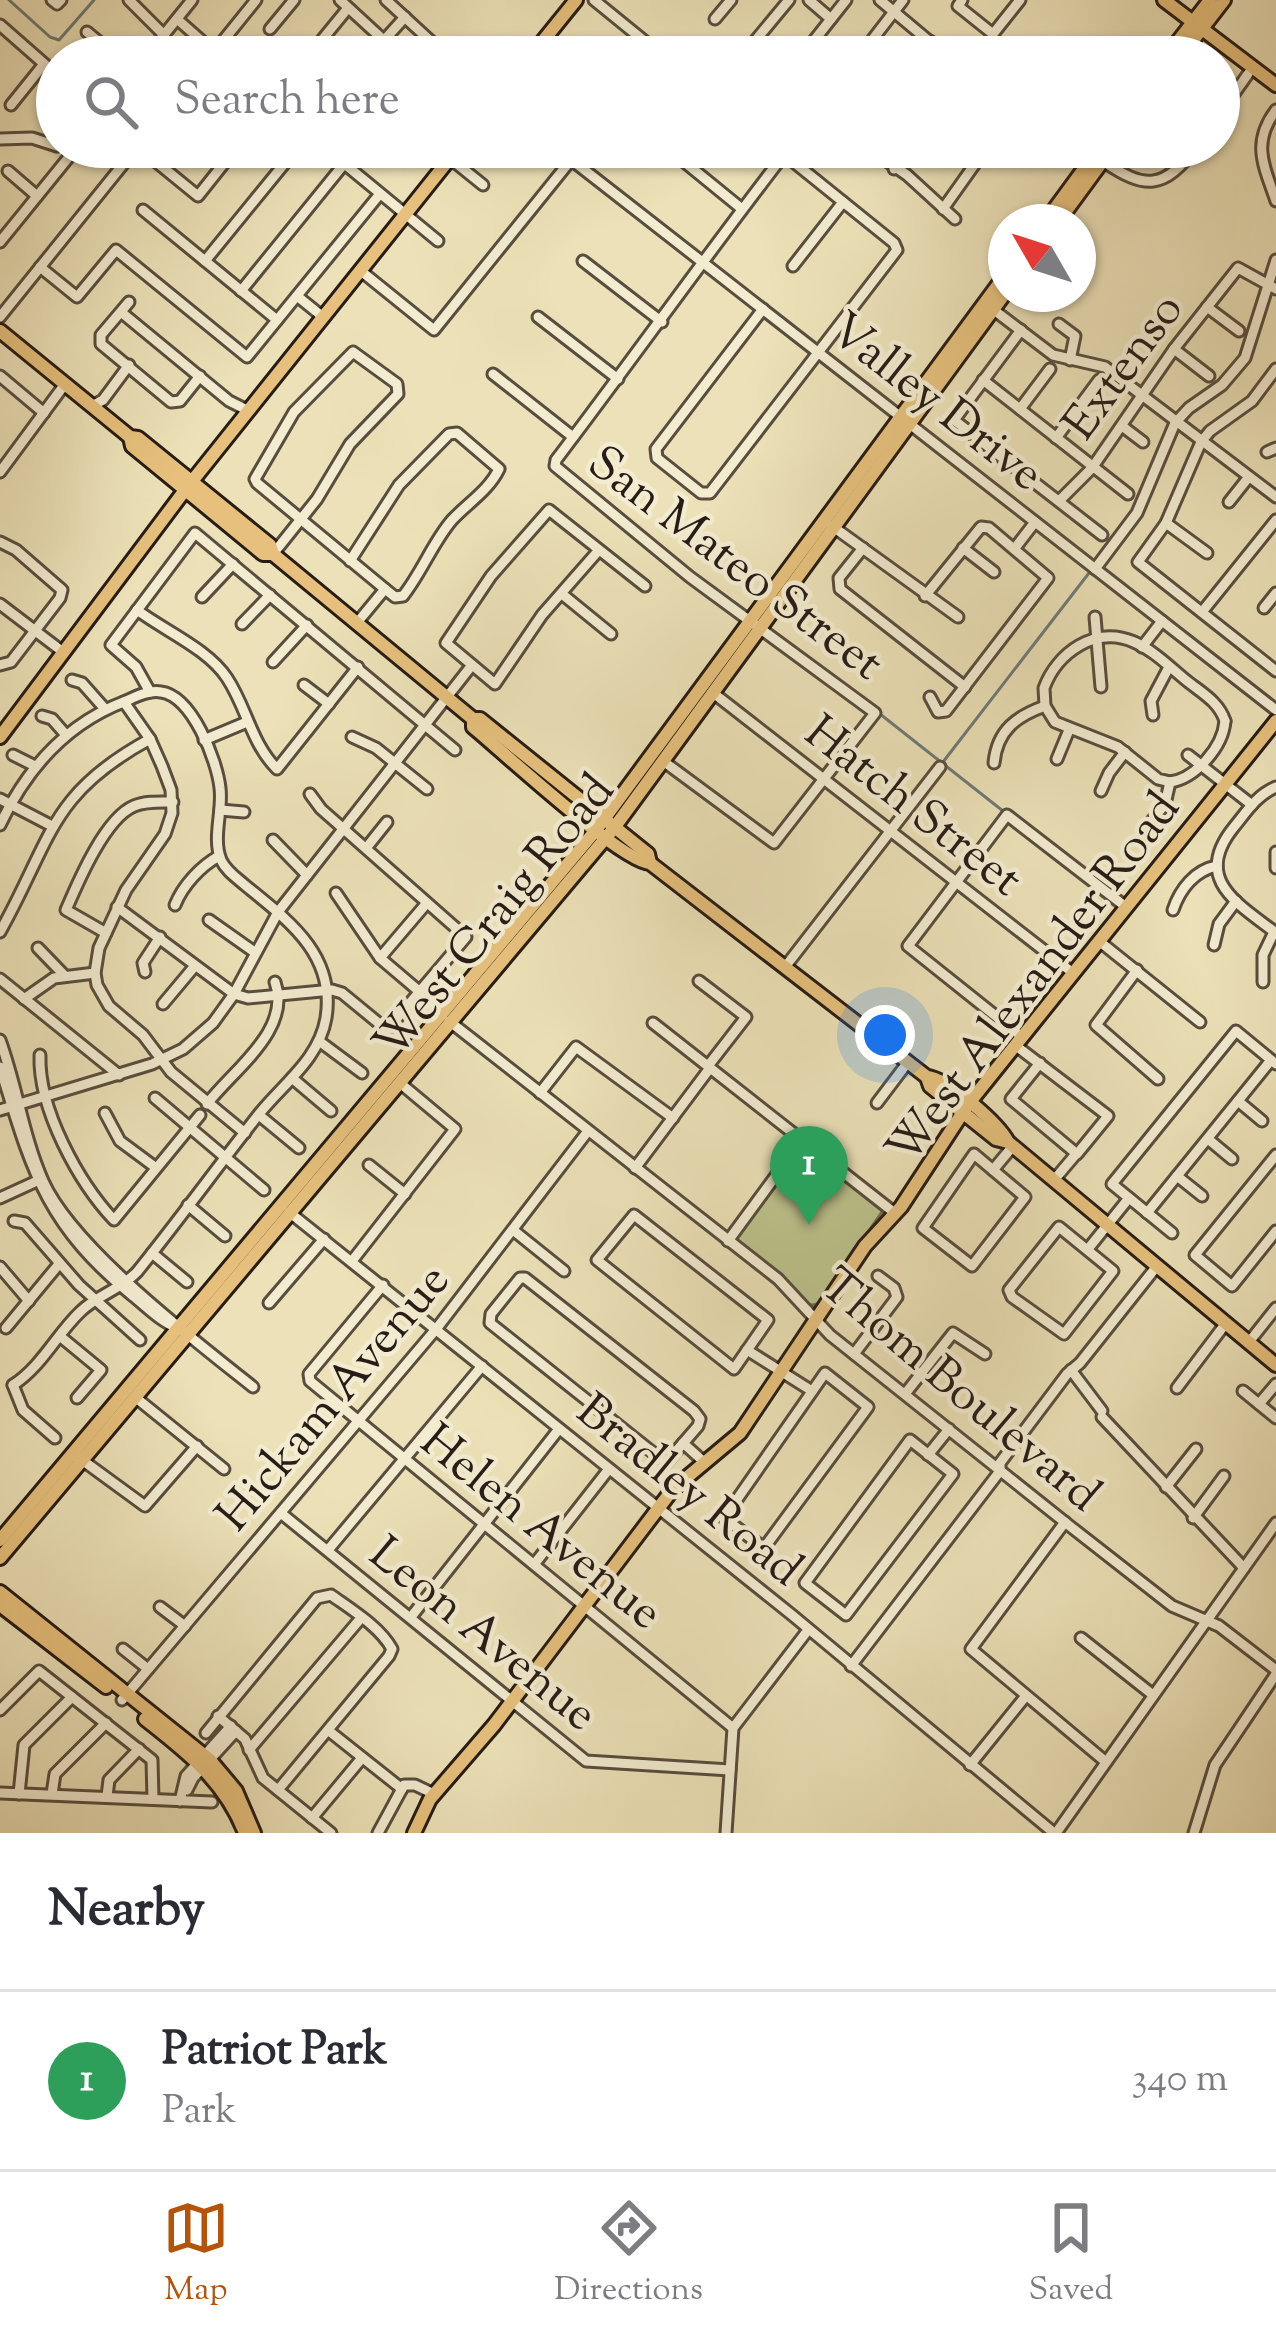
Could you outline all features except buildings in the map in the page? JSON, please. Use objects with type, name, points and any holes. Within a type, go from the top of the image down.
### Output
[{"type":"main road","points":[[547,36],[576,0]]},
{"type":"main road","points":[[1163,0],[1206,36]]},
{"type":"main road","points":[[1184,36],[1210,0]]},
{"type":"main road","points":[[1189,36],[1193,25],[1224,0]]},
{"type":"main road","points":[[1193,25],[1208,36]]},
{"type":"main road","points":[[1240,61],[1275,87]]},
{"type":"main road","points":[[1240,66],[1275,87]]},
{"type":"main road","points":[[0,737],[188,486],[442,168]]},
{"type":"main road","points":[[1061,204],[1090,168]]},
{"type":"main road","points":[[1070,204],[1093,168]]},
{"type":"main road","name":"West Craig Road","points":[[285,1209],[400,1084],[445,1019],[520,940],[531,906],[605,829],[988,308]]},
{"type":"main road","points":[[0,331],[65,384],[103,395],[130,437],[138,438],[188,486],[270,545],[273,554],[473,719],[480,719],[497,740],[605,829]]},
{"type":"main road","name":"West Craig Road","points":[[0,1558],[78,1456],[663,761],[678,730],[712,692],[757,622]]},
{"type":"main road","points":[[473,719],[473,727],[497,740],[605,829],[648,854],[650,863],[927,1076],[930,1086],[966,1108],[996,1139],[1010,1144],[1276,1364]]},
{"type":"main road","name":"West Alexander Road","points":[[417,1833],[436,1793],[659,1508],[699,1465],[740,1433],[865,1246],[896,1214],[966,1108],[1276,721]]},
{"type":"main road","name":"West Craig Road","points":[[78,1456],[135,1397],[183,1331]]},
{"type":"main road","points":[[646,1498],[656,1498],[671,1481],[699,1465]]},
{"type":"main road","name":"West Craig Road","points":[[0,1540],[56,1483]]},
{"type":"main road","points":[[0,1592],[236,1791],[249,1833]]},
{"type":"main road","points":[[5,1608],[38,1629],[46,1629]]},
{"type":"main road","points":[[5,1608],[125,1697]]},
{"type":"main road","points":[[46,1629],[54,1646]]},
{"type":"main road","name":"West Alexander Road","points":[[417,1833],[436,1793]]},
{"type":"street","points":[[129,0],[164,35],[193,0]]},
{"type":"street","points":[[229,36],[256,0]]},
{"type":"street","points":[[386,0],[425,36]]},
{"type":"street","points":[[594,0],[638,36]]},
{"type":"street","points":[[716,19],[731,0]]},
{"type":"street","points":[[759,36],[789,0]]},
{"type":"street","points":[[809,0],[831,19]]},
{"type":"street","points":[[819,36],[846,0]]},
{"type":"street","points":[[880,0],[924,36]]},
{"type":"street","points":[[875,36],[903,0]]},
{"type":"street","points":[[960,3],[994,34],[1020,0]]},
{"type":"street","points":[[270,29],[287,2]]},
{"type":"street","points":[[322,36],[344,4],[379,36]]},
{"type":"street","points":[[387,36],[405,17]]},
{"type":"street","points":[[177,19],[194,36]]},
{"type":"street","points":[[0,44],[4,29],[36,57]]},
{"type":"street","points":[[87,32],[92,36]]},
{"type":"street","points":[[11,105],[36,74]]},
{"type":"street","points":[[1240,86],[1249,74]]},
{"type":"street","points":[[1276,110],[1265,126],[1260,154],[1276,201]]},
{"type":"street","points":[[0,140],[36,139]]},
{"type":"street","points":[[0,242],[4,229],[60,168]]},
{"type":"street","points":[[0,317],[121,168]]},
{"type":"street","points":[[164,168],[198,196],[220,168]]},
{"type":"street","points":[[205,261],[281,168]]},
{"type":"street","points":[[242,291],[341,168]]},
{"type":"street","points":[[349,168],[438,241]]},
{"type":"street","points":[[468,168],[483,185]]},
{"type":"street","points":[[361,271],[434,330],[566,168]]},
{"type":"street","name":"Valley Drive","points":[[582,168],[1276,710]]},
{"type":"street","points":[[692,168],[742,209]]},
{"type":"street","points":[[493,374],[573,437],[662,322],[770,168]]},
{"type":"street","points":[[763,309],[655,453],[706,494],[897,250],[805,168]]},
{"type":"street","points":[[893,168],[955,219]]},
{"type":"street","points":[[944,209],[972,168]]},
{"type":"street","points":[[1122,168],[1141,182],[1160,181],[1179,168]]},
{"type":"street","points":[[8,171],[37,196]]},
{"type":"street","points":[[40,267],[77,297],[116,250],[247,357],[379,195]]},
{"type":"street","points":[[793,266],[843,202]]},
{"type":"street","points":[[143,210],[277,320]]},
{"type":"street","points":[[1095,569],[1137,512],[1175,423],[1222,385],[1246,358],[1272,288],[1276,260]]},
{"type":"street","points":[[583,261],[662,322]]},
{"type":"street","name":"Extenso","points":[[1059,501],[1092,468],[1174,349],[1238,268],[1272,288]]},
{"type":"street","points":[[297,296],[323,317]]},
{"type":"street","points":[[129,302],[99,340],[176,403],[200,376]]},
{"type":"street","points":[[1208,307],[1240,331]]},
{"type":"street","points":[[121,312],[229,401],[248,411]]},
{"type":"street","points":[[996,312],[1037,346],[1070,360],[1105,367],[1276,497]]},
{"type":"street","points":[[538,317],[618,380]]},
{"type":"street","points":[[1058,324],[1075,336],[1070,360]]},
{"type":"street","points":[[1021,330],[955,420],[1102,535]]},
{"type":"street","points":[[1174,349],[1209,376]]},
{"type":"street","points":[[273,554],[301,520],[342,454],[399,389],[353,352],[294,412],[255,479],[301,520],[350,561],[399,598],[423,570],[451,521],[499,469],[452,432],[399,485],[350,561]]},
{"type":"street","points":[[103,395],[127,367]]},
{"type":"street","points":[[1020,409],[1050,369]]},
{"type":"street","points":[[1275,669],[1138,562],[1166,523],[1202,442],[1252,401],[1276,370]]},
{"type":"street","points":[[0,376],[44,413]]},
{"type":"street","points":[[983,380],[1128,494]]},
{"type":"street","points":[[1056,438],[1099,380]]},
{"type":"street","points":[[0,472],[65,384]]},
{"type":"street","points":[[1122,426],[1143,442]]},
{"type":"street","name":"San Mateo Street","points":[[573,437],[555,466],[690,577],[875,712],[825,779]]},
{"type":"street","points":[[0,444],[14,454]]},
{"type":"street","points":[[1229,502],[1248,478]]},
{"type":"street","points":[[599,550],[542,615],[496,684],[446,644],[491,576],[549,510],[645,586]]},
{"type":"street","points":[[1202,612],[1276,520]]},
{"type":"street","points":[[1015,548],[1035,522]]},
{"type":"street","points":[[1166,523],[1207,553]]},
{"type":"street","points":[[828,525],[958,617]]},
{"type":"street","points":[[925,596],[985,526],[1048,578],[944,713],[932,706],[930,697]]},
{"type":"street","points":[[150,692],[136,668],[111,645],[195,533],[455,750]]},
{"type":"street","points":[[0,542],[62,590],[3,665]]},
{"type":"street","points":[[863,548],[838,584],[965,687]]},
{"type":"street","points":[[963,548],[994,572]]},
{"type":"street","points":[[202,597],[232,564]]},
{"type":"street","points":[[356,624],[385,589]]},
{"type":"street","points":[[1264,608],[1276,593]]},
{"type":"street","points":[[242,624],[270,595]]},
{"type":"street","points":[[562,595],[611,634]]},
{"type":"street","points":[[0,604],[64,652]]},
{"type":"street","points":[[137,610],[219,668],[264,755],[277,769],[358,668]]},
{"type":"street","points":[[1095,617],[1101,686]]},
{"type":"street","points":[[1142,647],[1162,621]]},
{"type":"street","points":[[273,662],[307,625]]},
{"type":"street","points":[[1127,639],[1142,647],[1216,704],[1229,721],[1222,738],[1184,781],[1158,778],[1106,741],[1069,730],[1055,722],[1046,706],[1044,688],[1049,675],[1073,647],[1095,640],[1127,639]]},
{"type":"street","points":[[10,1107],[163,1060],[213,1023],[278,912],[472,664]]},
{"type":"street","points":[[1153,715],[1151,701],[1169,667]]},
{"type":"street","points":[[71,680],[82,682],[105,709]]},
{"type":"street","points":[[304,685],[329,704]]},
{"type":"street","points":[[0,825],[5,801],[66,735],[105,709],[150,692],[168,693],[189,707],[220,785],[220,856],[228,870],[304,936],[316,954],[327,990],[319,1040],[152,1253],[125,1284],[79,1313],[25,1377],[0,1384]]},
{"type":"street","name":"Hatch Street","points":[[712,692],[1073,973]]},
{"type":"street","points":[[124,702],[150,739],[168,779],[172,802],[165,834],[117,908],[95,973],[109,1006],[207,1104],[245,1133]]},
{"type":"street","points":[[994,763],[998,743],[1012,722],[1046,706]]},
{"type":"street","points":[[42,716],[52,719],[66,735]]},
{"type":"street","points":[[203,740],[247,722]]},
{"type":"street","points":[[1057,759],[1069,730]]},
{"type":"street","points":[[352,737],[376,748],[427,789]]},
{"type":"street","points":[[0,932],[52,826],[85,782],[113,759],[150,739]]},
{"type":"street","points":[[1101,791],[1125,752]]},
{"type":"street","points":[[13,754],[35,766]]},
{"type":"street","points":[[1188,755],[1252,805]]},
{"type":"street","points":[[663,761],[774,843],[825,779]]},
{"type":"street","points":[[784,967],[940,767]]},
{"type":"street","points":[[1147,827],[1165,804],[1170,782]]},
{"type":"street","points":[[1263,982],[1263,955],[1275,932],[1235,901],[1222,885],[1217,866],[1224,839],[1252,805],[1276,788]]},
{"type":"street","points":[[117,908],[234,994],[248,998],[327,990],[342,993],[387,1030],[466,937],[320,809],[310,794]]},
{"type":"street","points":[[5,801],[52,826]]},
{"type":"street","points":[[106,933],[66,910],[89,861],[120,816],[140,803],[172,802]]},
{"type":"street","points":[[220,811],[244,812]]},
{"type":"street","points":[[1054,1180],[1108,1116],[1040,1063],[908,946],[1007,815],[1126,907]]},
{"type":"street","points":[[367,847],[387,822]]},
{"type":"street","points":[[273,840],[307,875]]},
{"type":"street","points":[[175,905],[203,867],[220,856]]},
{"type":"street","points":[[1173,910],[1196,875],[1217,866]]},
{"type":"street","points":[[336,893],[380,958],[420,992]]},
{"type":"street","points":[[1214,945],[1219,924],[1235,901]]},
{"type":"street","points":[[380,958],[426,904]]},
{"type":"street","points":[[209,920],[253,951]]},
{"type":"street","points":[[146,972],[143,963],[160,938]]},
{"type":"street","points":[[1099,940],[1200,1022]]},
{"type":"street","points":[[38,948],[65,976]]},
{"type":"street","points":[[163,1004],[194,968]]},
{"type":"street","points":[[1137,970],[1096,1025],[1158,1079]]},
{"type":"street","points":[[24,999],[46,982],[95,973]]},
{"type":"street","points":[[0,979],[118,1075]]},
{"type":"street","points":[[635,1168],[746,1017],[699,981]]},
{"type":"street","points":[[207,1104],[277,1019],[275,982]]},
{"type":"street","name":"Thom Boulevard","points":[[445,1019],[778,1279],[814,1321],[1000,1471],[1172,1606],[1219,1626],[1276,1672]]},
{"type":"street","points":[[653,1023],[896,1214]]},
{"type":"street","points":[[1148,1213],[1274,1062],[1236,1031],[1112,1184],[1172,1233]]},
{"type":"street","points":[[0,1040],[10,1107]]},
{"type":"street","points":[[319,1040],[362,1073]]},
{"type":"street","points":[[539,1093],[575,1047],[673,1118]]},
{"type":"street","points":[[40,1055],[63,1144],[78,1176],[114,1220],[200,1115]]},
{"type":"street","points":[[877,1103],[908,1062]]},
{"type":"street","points":[[1040,1063],[1011,1099],[1076,1154]]},
{"type":"street","points":[[0,1067],[39,1180],[73,1226],[125,1284],[253,1387]]},
{"type":"street","points":[[292,1078],[331,1111]]},
{"type":"street","points":[[352,1261],[454,1129],[400,1084]]},
{"type":"street","points":[[155,1098],[264,1190]]},
{"type":"street","points":[[1238,1102],[1262,1121]]},
{"type":"street","points":[[105,1113],[120,1141],[155,1167]]},
{"type":"street","points":[[259,1114],[299,1148]]},
{"type":"street","name":"Hickam Avenue","points":[[125,1697],[437,1328],[588,1131]]},
{"type":"street","points":[[1208,1139],[1232,1159]]},
{"type":"street","points":[[728,1241],[802,1141]]},
{"type":"street","points":[[990,1168],[1010,1144]]},
{"type":"street","points":[[974,1154],[990,1168],[1025,1197],[971,1266],[923,1228],[974,1154]]},
{"type":"street","points":[[1276,1154],[1195,1255],[1232,1286],[1272,1245],[1276,1231]]},
{"type":"street","points":[[369,1166],[405,1194]]},
{"type":"street","points":[[1178,1176],[1202,1196]]},
{"type":"street","points":[[0,1198],[39,1180]]},
{"type":"street","points":[[1088,1249],[1129,1198]]},
{"type":"street","points":[[188,1205],[225,1236]]},
{"type":"street","name":"Bradley Road","points":[[285,1209],[1055,1833]]},
{"type":"street","points":[[634,1214],[768,1320],[749,1348],[734,1370],[597,1260],[634,1214]]},
{"type":"street","points":[[14,1221],[25,1223],[95,1301],[140,1340]]},
{"type":"street","points":[[1059,1227],[1088,1249],[1113,1271],[1064,1334],[1009,1291],[1059,1227]]},
{"type":"street","points":[[513,1230],[564,1271]]},
{"type":"street","points":[[269,1303],[324,1239]]},
{"type":"street","points":[[152,1253],[187,1282]]},
{"type":"street","points":[[6,1328],[59,1264]]},
{"type":"street","points":[[851,1666],[1000,1471],[1000,1463],[1156,1265]]},
{"type":"street","points":[[0,1267],[29,1301]]},
{"type":"street","points":[[854,1354],[898,1294],[878,1276]]},
{"type":"street","points":[[525,1278],[700,1419],[681,1446],[666,1463],[490,1323],[491,1314],[517,1281],[525,1278]]},
{"type":"street","name":"Helen Avenue","points":[[383,1285],[308,1377],[733,1728]]},
{"type":"street","points":[[1249,1342],[1274,1316]]},
{"type":"street","points":[[1177,1388],[1226,1323]]},
{"type":"street","points":[[905,1394],[953,1333],[985,1354]]},
{"type":"street","points":[[61,1337],[100,1370],[77,1398]]},
{"type":"street","points":[[749,1348],[812,1391]]},
{"type":"street","points":[[328,1550],[482,1366]]},
{"type":"street","points":[[1072,1370],[1102,1414],[1192,1518],[1244,1568]]},
{"type":"street","points":[[825,1373],[868,1406],[764,1548],[724,1518],[812,1391],[825,1373]]},
{"type":"street","points":[[13,1384],[22,1410],[55,1438]]},
{"type":"street","points":[[1259,1404],[1276,1384]]},
{"type":"street","points":[[1243,1391],[1276,1418]]},
{"type":"street","points":[[135,1397],[224,1469]]},
{"type":"street","points":[[411,1617],[560,1429]]},
{"type":"street","points":[[928,1455],[949,1429]]},
{"type":"street","points":[[910,1440],[928,1455],[952,1474],[846,1615],[805,1583],[910,1440]]},
{"type":"street","points":[[78,1456],[145,1506],[196,1446]]},
{"type":"street","points":[[681,1446],[699,1465]]},
{"type":"street","points":[[1166,1487],[1196,1449]]},
{"type":"street","points":[[536,1562],[609,1469]]},
{"type":"street","points":[[1192,1518],[1224,1476]]},
{"type":"street","name":"Leon Avenue","points":[[282,1514],[591,1764],[730,1770]]},
{"type":"street","points":[[1065,1522],[971,1649],[1106,1762]]},
{"type":"street","points":[[1055,1833],[1276,1522]]},
{"type":"street","points":[[206,1733],[323,1594],[361,1618],[392,1649],[278,1790]]},
{"type":"street","points":[[160,1607],[184,1626]]},
{"type":"street","points":[[249,1750],[361,1618]]},
{"type":"street","points":[[726,1833],[733,1728],[808,1630]]},
{"type":"street","points":[[1081,1638],[1154,1695]]},
{"type":"street","points":[[123,1649],[148,1669]]},
{"type":"street","points":[[0,1710],[39,1671],[154,1762],[153,1799]]},
{"type":"street","points":[[1194,1833],[1215,1765],[1276,1672]]},
{"type":"street","points":[[19,1794],[24,1745],[72,1697]]},
{"type":"street","points":[[970,1765],[1025,1697]]},
{"type":"street","points":[[218,1715],[249,1750],[263,1778],[331,1833]]},
{"type":"street","points":[[52,1794],[55,1774],[106,1723]]},
{"type":"street","points":[[183,1801],[184,1779],[233,1728]]},
{"type":"street","points":[[329,1731],[402,1789]]},
{"type":"street","points":[[107,1796],[109,1780],[140,1749]]},
{"type":"street","points":[[313,1818],[362,1758]]},
{"type":"street","points":[[378,1833],[402,1789],[415,1785],[436,1793]]},
{"type":"street","points":[[0,1793],[212,1802]]},
{"type":"green space","points":[[803,1147],[884,1209],[818,1304],[806,1306],[734,1240]]},
{"type":"waterway","points":[[9,0],[49,36]]},
{"type":"waterway","points":[[62,36],[94,0]]},
{"type":"waterway","points":[[943,762],[1089,573]]},
{"type":"waterway","points":[[880,714],[1003,811]]},
{"type":"place","name":"Patriot Park","points":[[809,1225]]}]
